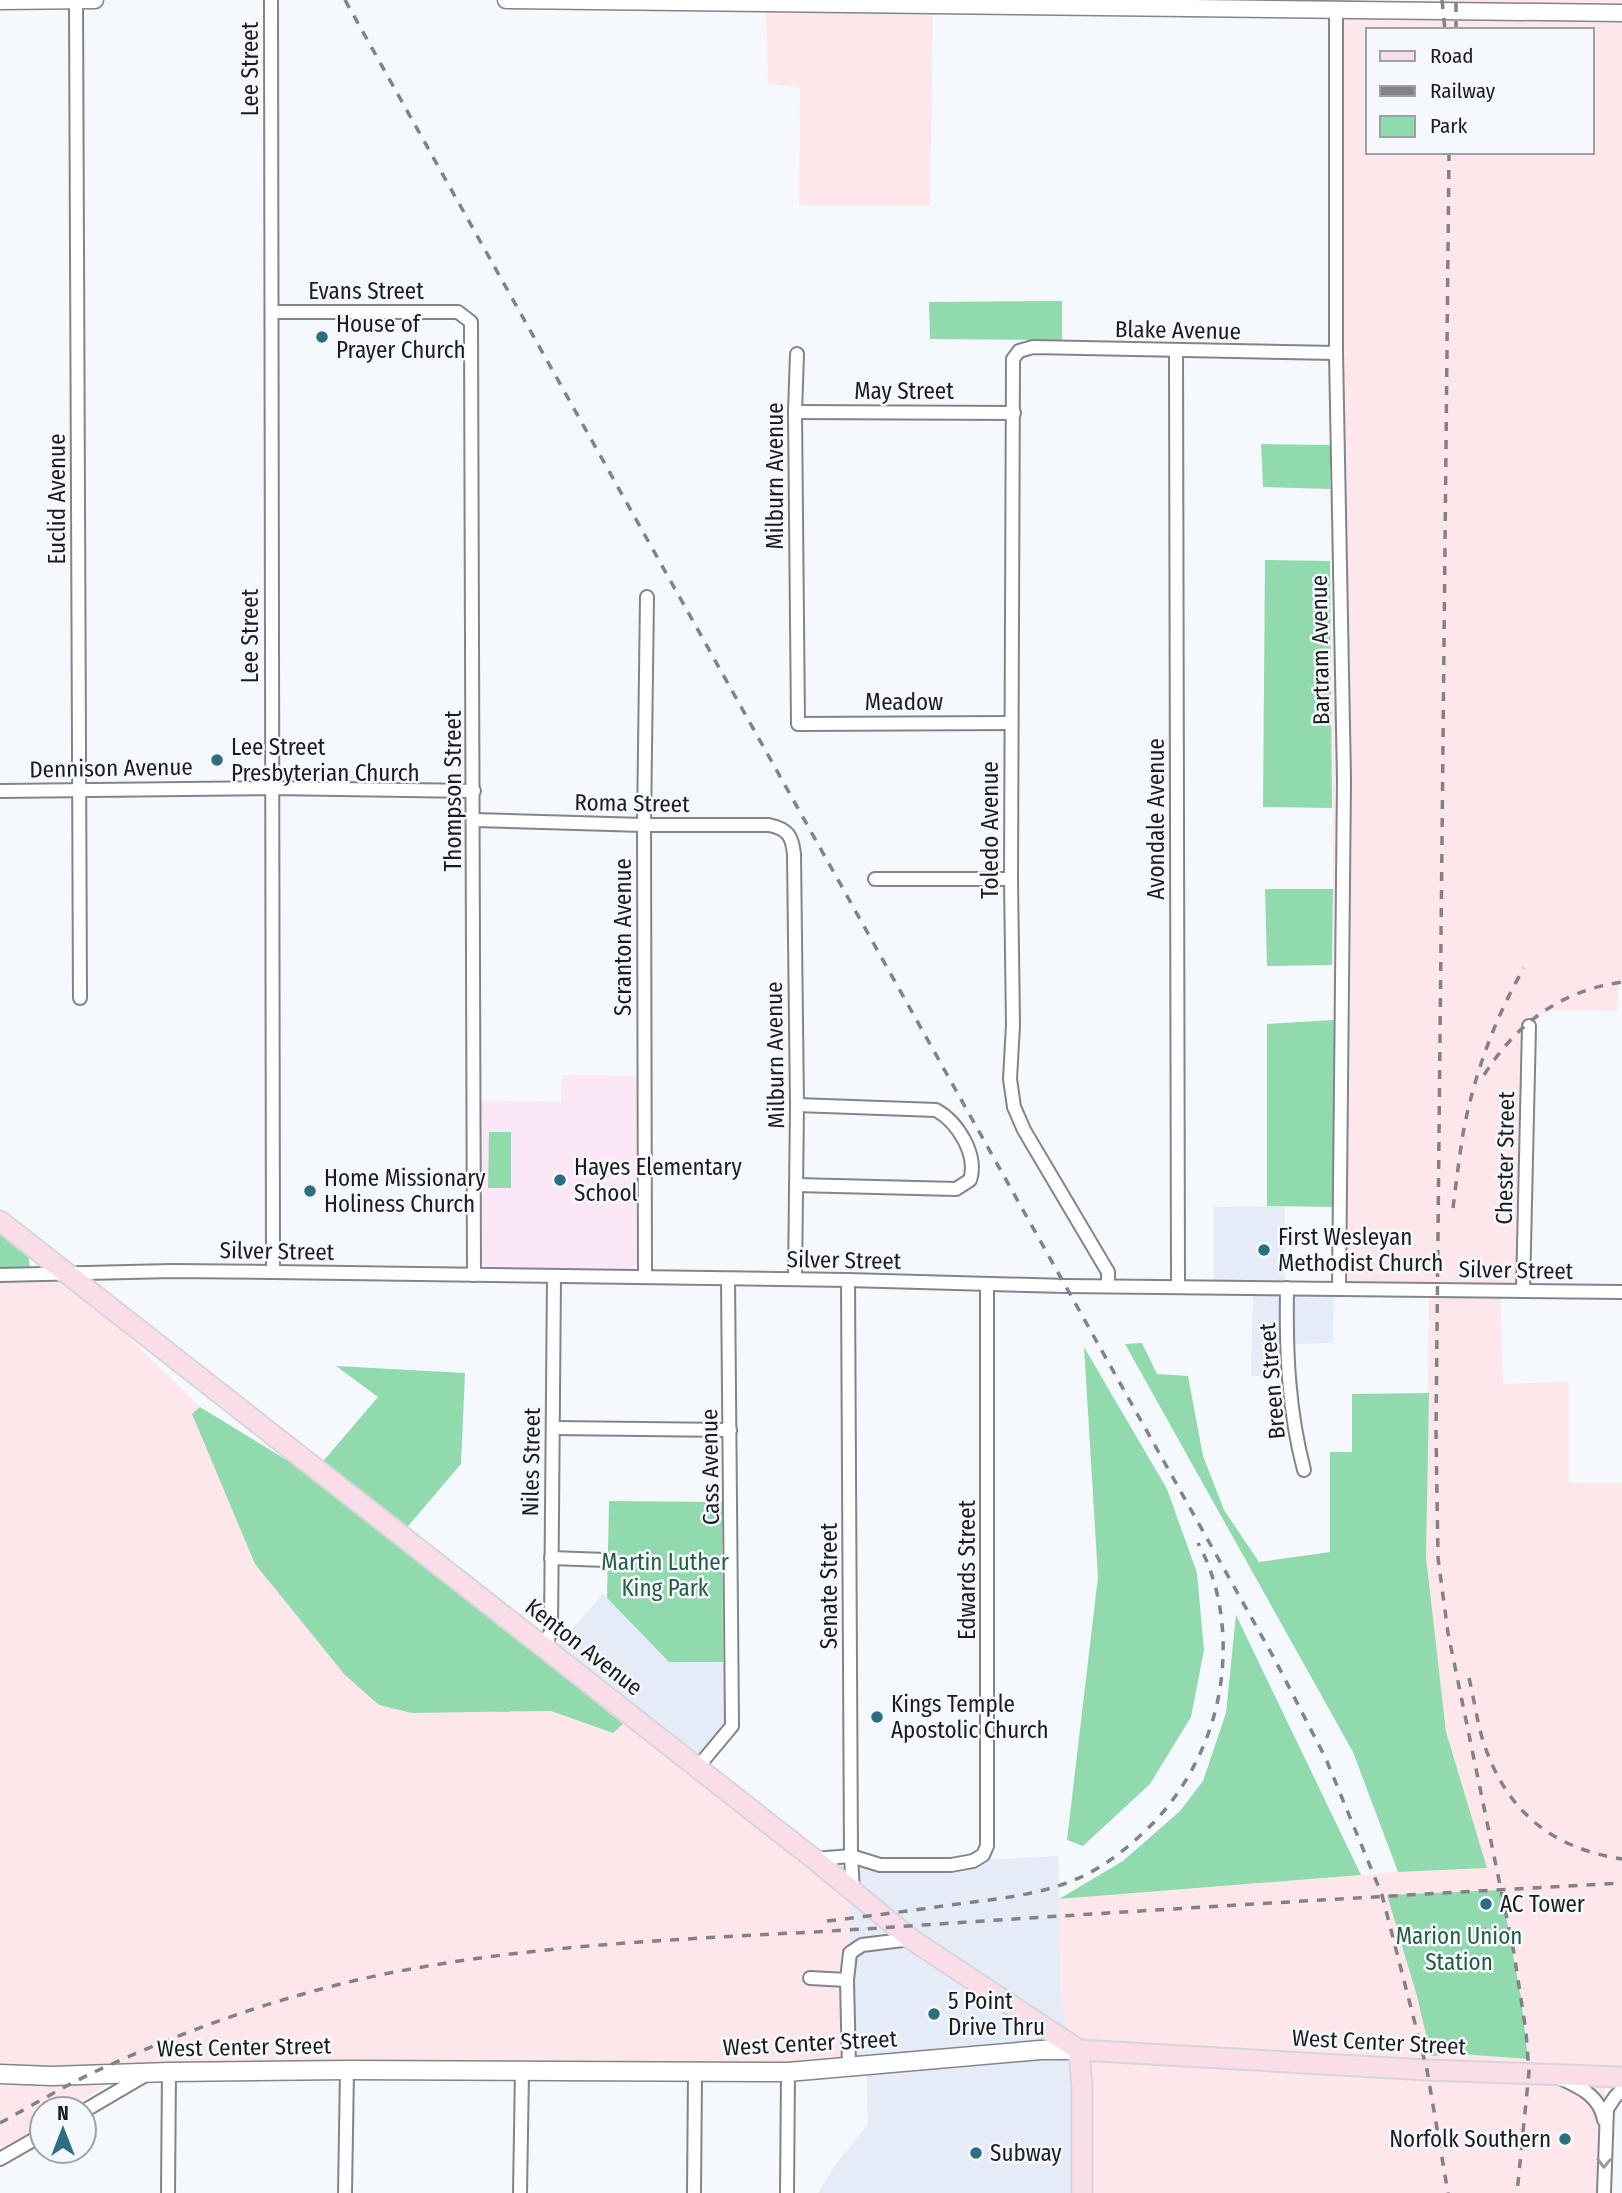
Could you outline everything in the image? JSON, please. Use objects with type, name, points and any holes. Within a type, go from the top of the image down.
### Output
[{"type":"main road","name":"Kenton Avenue","points":[[0,1221],[814,1859],[911,1939],[1079,2050]]},
{"type":"main road","name":"West Center Street","points":[[0,2074],[52,2076],[347,2070],[788,2072],[1040,2050],[1079,2050],[1435,2070],[1622,2077]]},
{"type":"main road","points":[[1079,2050],[1082,2088],[1082,2193]]},
{"type":"street","name":"Euclid Avenue","points":[[76,0],[80,998]]},
{"type":"street","points":[[0,1],[94,0]]},
{"type":"street","name":"Lee Street","points":[[271,0],[273,1272]]},
{"type":"street","points":[[506,0],[1622,13]]},
{"type":"street","name":"Bartram Avenue","points":[[1336,10],[1336,353],[1344,780],[1339,1289]]},
{"type":"street","name":"Evans Street","points":[[273,312],[458,312]]},
{"type":"street","name":"Thompson Street","points":[[458,312],[471,322],[474,1275]]},
{"type":"street","name":"Blake Avenue","points":[[1019,351],[1034,347],[1336,353]]},
{"type":"street","name":"Toledo Avenue","points":[[1019,351],[1012,366],[1013,1025],[1010,1079],[1014,1107],[1024,1129],[1108,1272],[1108,1286]]},
{"type":"street","name":"Avondale Avenue","points":[[1176,351],[1178,1287]]},
{"type":"street","name":"Milburn Avenue","points":[[797,354],[795,412],[798,724]]},
{"type":"street","name":"May Street","points":[[795,412],[1014,412]]},
{"type":"street","name":"Scranton Avenue","points":[[645,1277],[644,825],[647,597]]},
{"type":"street","name":"Meadow","points":[[798,724],[1011,723]]},
{"type":"street","name":"Dennison Avenue","points":[[0,791],[271,788],[474,791]]},
{"type":"street","name":"Roma Street","points":[[474,820],[644,825],[769,825],[781,827],[788,832]]},
{"type":"street","name":"Milburn Avenue","points":[[788,832],[792,838],[794,855],[797,1105],[795,1279]]},
{"type":"street","points":[[876,879],[1011,880]]},
{"type":"street","name":"Chester Street","points":[[1523,1291],[1529,1026]]},
{"type":"street","points":[[796,1185],[956,1189],[970,1181],[974,1168],[967,1145],[949,1117],[936,1110],[797,1105]]},
{"type":"street","name":"Silver Street","points":[[0,1275],[65,1272],[273,1272],[1622,1292]]},
{"type":"street","name":"Niles Street","points":[[545,1647],[551,1631],[554,1276]]},
{"type":"street","name":"Cass Avenue","points":[[697,1768],[732,1726],[728,1279]]},
{"type":"street","name":"Senate Street","points":[[848,1280],[853,1891]]},
{"type":"street","name":"Edwards Street","points":[[851,1856],[880,1865],[951,1865],[973,1861],[984,1855],[988,1838],[987,1284]]},
{"type":"street","name":"Breen Street","points":[[1287,1288],[1286,1334],[1293,1431],[1304,1470]]},
{"type":"street","points":[[554,1428],[730,1430]]},
{"type":"street","points":[[551,1558],[606,1560]]},
{"type":"street","points":[[814,1859],[851,1856]]},
{"type":"street","points":[[849,2067],[847,1980],[850,1953],[862,1945],[911,1939]]},
{"type":"street","points":[[810,1978],[847,1980]]},
{"type":"street","points":[[345,2193],[347,2070]]},
{"type":"street","points":[[520,2193],[522,2071]]},
{"type":"street","points":[[98,2104],[160,2072],[168,2193]]},
{"type":"street","points":[[787,2193],[788,2072]]},
{"type":"street","points":[[694,2193],[695,2073]]},
{"type":"street","points":[[1550,2073],[1588,2092],[1598,2102],[1605,2123]]},
{"type":"street","points":[[1604,2193],[1605,2123],[1610,2103],[1622,2090]]},
{"type":"street","points":[[0,2159],[28,2143]]},
{"type":"shaded area","points":[[1445,0],[1622,0],[1622,984],[1619,984],[1617,1011],[1552,1010],[1534,1021],[1530,1288],[1500,1290],[1503,1384],[1569,1382],[1569,1483],[1622,1483],[1622,2077],[1606,2077],[1602,2193],[1082,2193],[1079,2050],[1069,2031],[1061,2001],[1059,1899],[1398,1872],[1487,1868],[1446,1733],[1426,1557],[1429,1290],[1344,1286],[1334,1207],[1330,6],[1446,5]]},
{"type":"shaded area","points":[[766,10],[933,13],[930,206],[799,205],[800,88],[768,83]]},
{"type":"shaded area","name":"Hayes Elementary School","points":[[562,1075],[638,1076],[639,1261],[631,1271],[488,1270],[481,1259],[480,1100],[561,1102]]},
{"type":"shaded area","points":[[1285,1206],[1285,1285],[1334,1286],[1333,1343],[1289,1344],[1290,1376],[1251,1376],[1253,1286],[1214,1286],[1214,1207]]},
{"type":"shaded area","points":[[58,1268],[200,1407],[193,1415],[412,1713],[551,1711],[613,1733],[630,1717],[799,1851],[848,1867],[853,2066],[137,2065],[91,2095],[28,2095],[28,2135],[0,2153],[0,1269]]},
{"type":"shaded area","points":[[603,1594],[669,1662],[736,1663],[736,1724],[698,1771],[630,1718],[623,1724],[544,1661]]},
{"type":"shaded area","points":[[1058,1856],[1061,2001],[1079,2050],[1082,2193],[818,2193],[834,2167],[868,2124],[866,2066],[853,2066],[848,1867]]},
{"type":"green space","points":[[1062,301],[1062,340],[930,339],[929,302]]},
{"type":"green space","points":[[1261,444],[1331,445],[1330,489],[1263,487]]},
{"type":"green space","points":[[1265,560],[1330,561],[1332,808],[1263,807]]},
{"type":"green space","points":[[1265,889],[1333,889],[1332,965],[1267,966]]},
{"type":"green space","points":[[1334,1020],[1334,1207],[1267,1206],[1267,1024]]},
{"type":"green space","points":[[489,1132],[511,1132],[511,1188],[488,1188]]},
{"type":"green space","points":[[0,1228],[27,1248],[30,1268],[0,1269]]},
{"type":"green space","points":[[1142,1343],[1157,1374],[1188,1376],[1203,1456],[1224,1510],[1259,1562],[1330,1552],[1330,1452],[1352,1452],[1352,1394],[1429,1393],[1426,1557],[1446,1732],[1487,1868],[1398,1872],[1353,1752],[1125,1344]]},
{"type":"green space","points":[[1084,1347],[1167,1489],[1197,1573],[1204,1650],[1191,1717],[1150,1784],[1083,1846],[1067,1840],[1098,1577]]},
{"type":"green space","points":[[336,1366],[465,1373],[461,1464],[403,1532],[319,1466],[378,1397]]},
{"type":"green space","points":[[200,1407],[311,1475],[623,1724],[613,1733],[551,1711],[412,1713],[379,1705],[345,1675],[255,1564],[192,1414]]},
{"type":"green space","name":"Martin Luther King Park","points":[[609,1501],[722,1502],[723,1662],[669,1662],[607,1598]]},
{"type":"green space","points":[[1236,1615],[1361,1875],[1059,1899],[1123,1861],[1180,1811],[1203,1781],[1226,1713]]},
{"type":"green space","name":"Marion Union Station","points":[[1501,1890],[1521,1998],[1528,2059],[1459,2054],[1431,2056],[1417,1996],[1387,1895]]},
{"type":"railway","points":[[345,0],[1274,1658],[1326,1759],[1382,1895],[1427,2070],[1448,2193]]},
{"type":"railway","points":[[1442,0],[1445,28]]},
{"type":"railway","points":[[1456,0],[1456,28]]},
{"type":"railway","points":[[1449,154],[1436,1431],[1438,1558],[1448,1633],[1514,1953],[1526,2032],[1529,2072],[1517,2193]]},
{"type":"railway","points":[[1453,1208],[1463,1134],[1473,1091],[1486,1048],[1524,968]]},
{"type":"railway","points":[[1484,1075],[1511,1040],[1542,1012],[1579,993],[1622,982]]},
{"type":"railway","points":[[827,1921],[1043,1890],[1076,1879],[1100,1867],[1149,1827],[1177,1794],[1193,1767],[1212,1723],[1220,1688],[1223,1645],[1219,1603],[1214,1582],[1198,1543]]},
{"type":"railway","points":[[1469,1678],[1483,1741],[1504,1787],[1518,1806],[1534,1822],[1574,1846],[1622,1859]]},
{"type":"railway","points":[[0,2123],[126,2058],[246,2011],[370,1977],[473,1959],[597,1945],[1622,1883]]},
{"type":"railway","points":[[1478,1930],[1495,1929]]},
{"type":"place","name":"House of Prayer Church","points":[[322,337]]},
{"type":"place","name":"Lee Street Presbyterian Church","points":[[217,760]]},
{"type":"place","name":"Hayes Elementary School","points":[[560,1180]]},
{"type":"place","name":"Home Missionary Holiness Church","points":[[310,1191]]},
{"type":"place","name":"First Wesleyan Methodist Church","points":[[1264,1250]]},
{"type":"place","name":"Kings Temple Apostolic Church","points":[[877,1717]]},
{"type":"place","name":"AC Tower","points":[[1486,1904]]},
{"type":"place","name":"5 Point Drive Thru","points":[[934,2014]]},
{"type":"place","name":"Norfolk Southern","points":[[1565,2139]]},
{"type":"place","name":"Subway","points":[[976,2153]]}]
